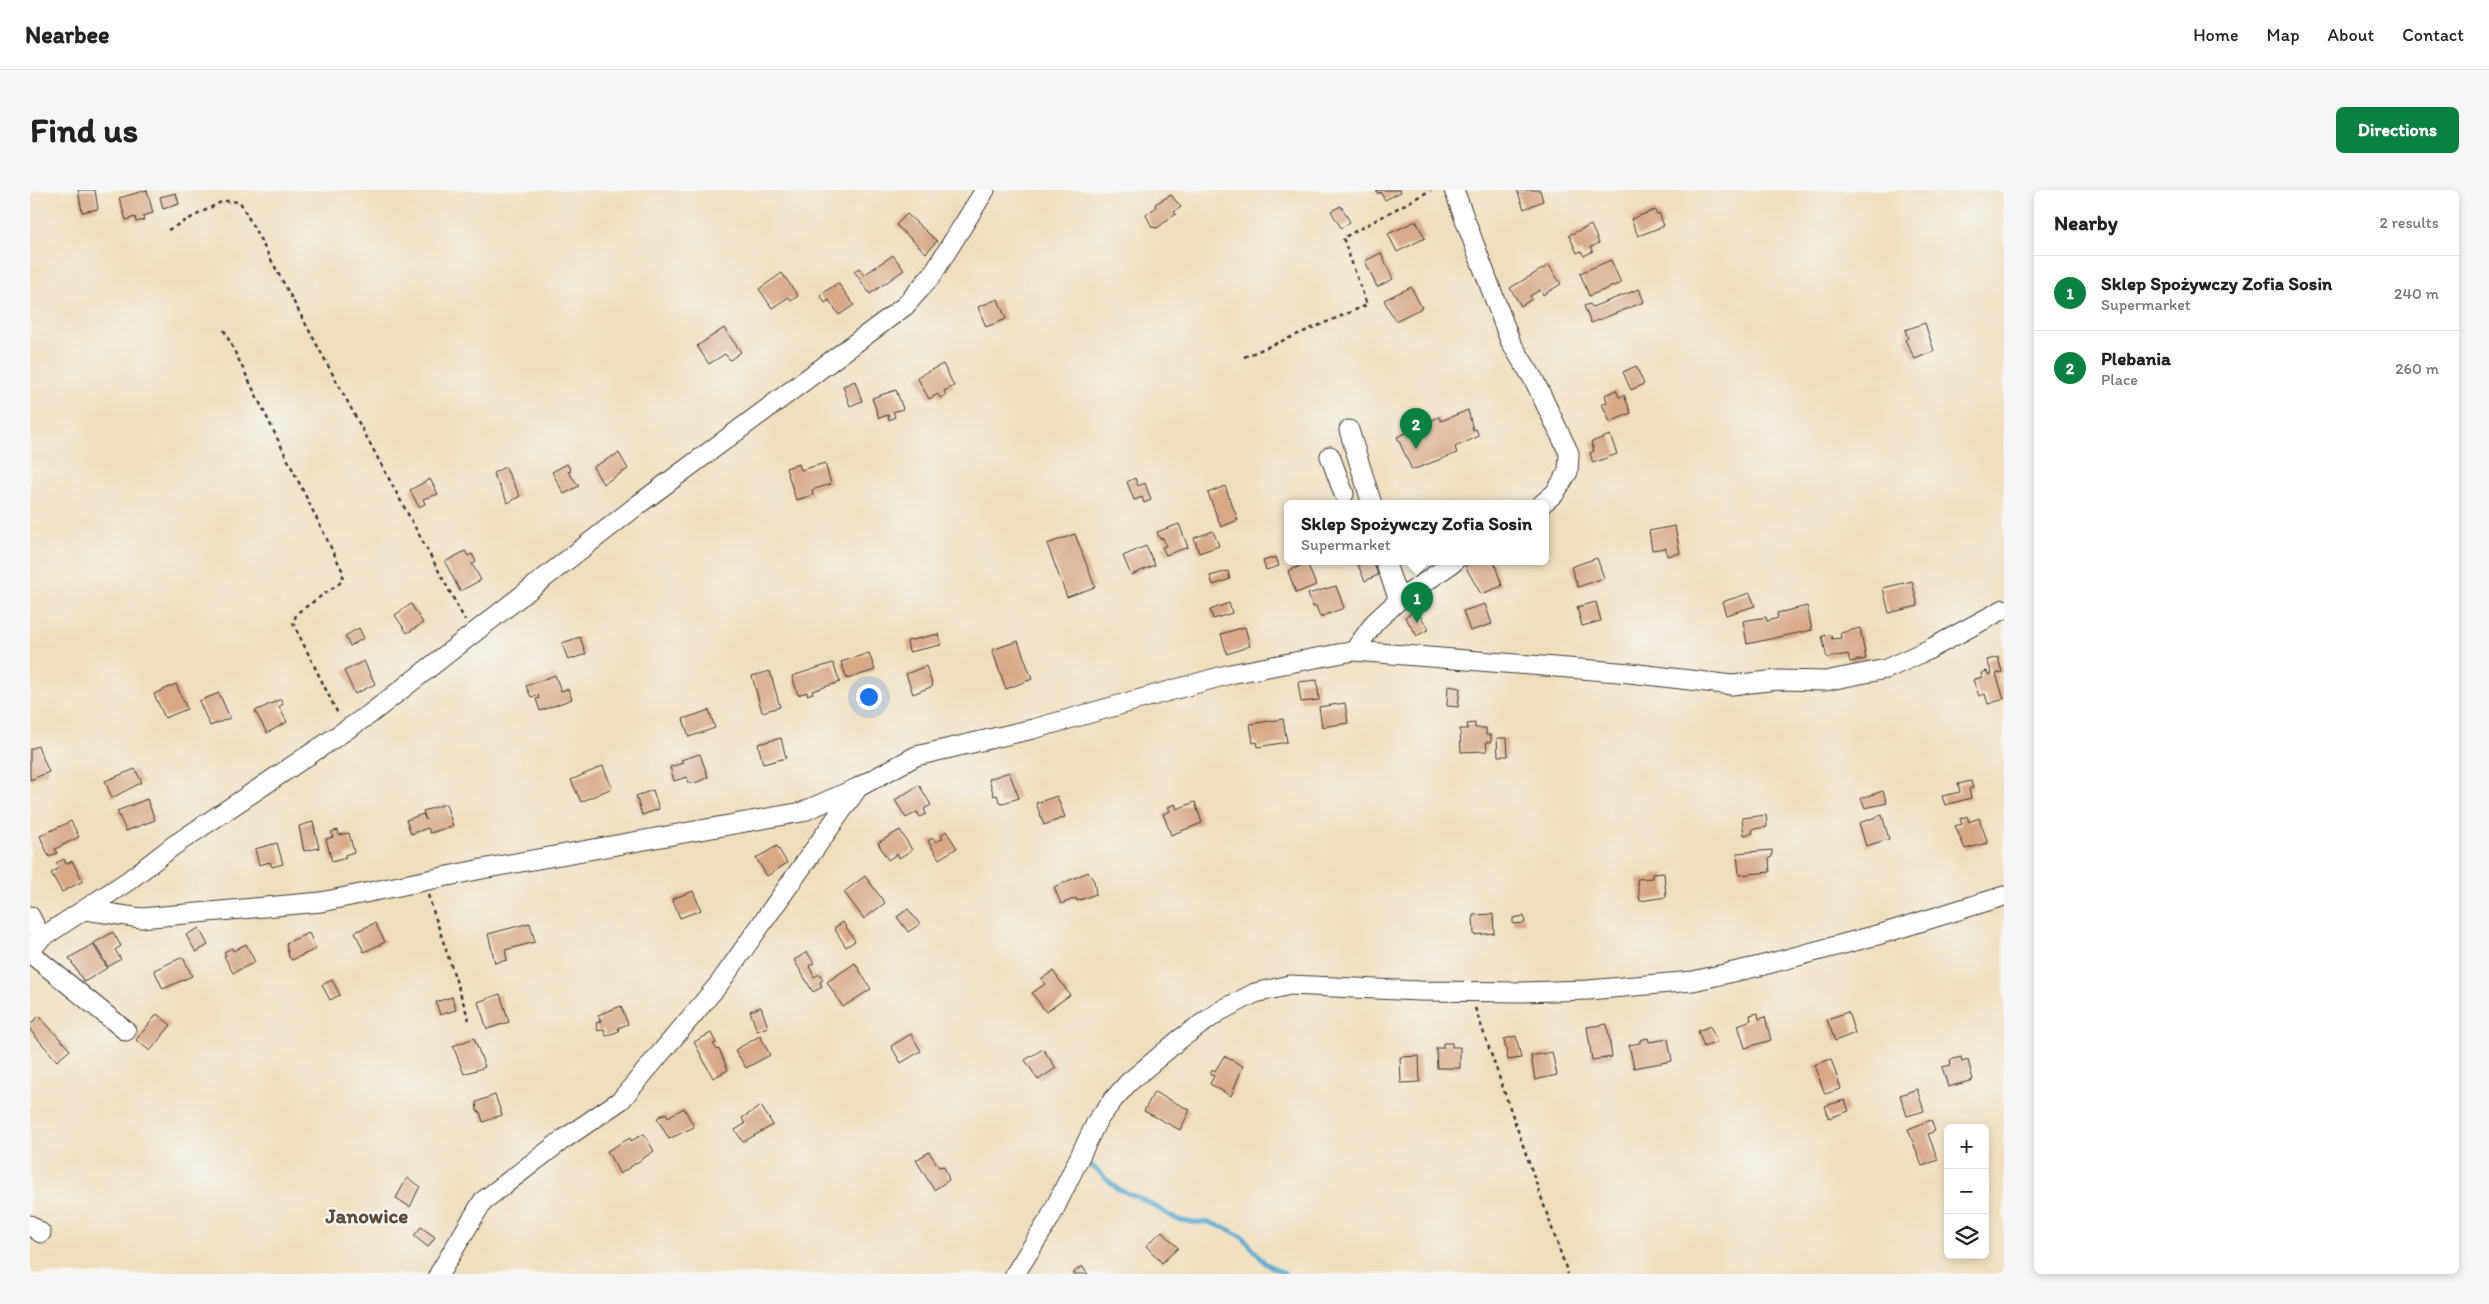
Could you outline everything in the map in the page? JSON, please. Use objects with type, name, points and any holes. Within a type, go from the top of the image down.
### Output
[{"type":"street","points":[[34,947],[226,809],[347,730],[473,635],[662,486],[905,306],[932,276],[985,190]]},
{"type":"street","points":[[1454,190],[1512,343],[1534,380],[1569,454],[1568,472],[1555,493],[1547,500]]},
{"type":"street","points":[[1349,430],[1371,500]]},
{"type":"street","points":[[1330,456],[1344,494]]},
{"type":"street","points":[[1386,565],[1399,600]]},
{"type":"street","points":[[1354,651],[1375,622],[1399,600],[1450,565]]},
{"type":"street","points":[[86,910],[141,918],[321,902],[424,881],[802,812],[857,788],[916,756],[1033,729],[1230,674],[1354,651],[1630,673],[1732,685],[1778,680],[1825,680],[1886,669],[1928,650],[2004,609]]},
{"type":"street","points":[[439,1274],[483,1201],[561,1141],[621,1100],[719,984],[857,788]]},
{"type":"street","points":[[1015,1274],[1045,1226],[1097,1121],[1113,1100],[1157,1058],[1220,1012],[1255,993],[1290,985],[1469,992],[1588,990],[1693,981],[1760,966],[1881,934],[2004,896]]},
{"type":"street","points":[[30,916],[34,947],[126,1031]]},
{"type":"path","points":[[1244,357],[1367,305],[1343,238],[1431,190]]},
{"type":"path","points":[[168,230],[223,200],[240,202],[473,635]]},
{"type":"path","points":[[224,330],[342,570],[343,576],[340,583],[297,613],[293,623],[347,730]]},
{"type":"path","points":[[424,881],[469,1020]]},
{"type":"path","points":[[1469,992],[1568,1274]]},
{"type":"building","points":[[78,190],[95,190],[98,209],[82,212]]},
{"type":"building","points":[[147,190],[153,213],[143,216],[144,220],[136,222],[135,217],[126,220],[119,198]]},
{"type":"building","points":[[1376,190],[1400,190],[1401,192],[1385,200],[1380,192],[1378,194]]},
{"type":"building","points":[[1517,190],[1540,190],[1543,201],[1524,209]]},
{"type":"building","points":[[176,193],[179,204],[163,209],[160,197]]},
{"type":"building","points":[[1171,195],[1181,207],[1174,212],[1176,214],[1157,228],[1152,227],[1146,215],[1156,207],[1155,204]]},
{"type":"building","points":[[1341,206],[1350,222],[1341,228],[1331,211]]},
{"type":"building","points":[[1655,210],[1656,214],[1659,213],[1664,226],[1638,236],[1631,219]]},
{"type":"building","points":[[907,214],[937,241],[926,253],[896,225]]},
{"type":"building","points":[[1416,221],[1425,238],[1397,252],[1388,234]]},
{"type":"building","points":[[1591,225],[1599,243],[1591,247],[1593,251],[1584,256],[1581,251],[1577,253],[1569,235]]},
{"type":"building","points":[[1381,253],[1393,279],[1377,287],[1365,261]]},
{"type":"building","points":[[893,255],[904,270],[870,294],[854,271],[859,268],[864,275]]},
{"type":"building","points":[[1611,260],[1621,283],[1589,296],[1580,273]]},
{"type":"building","points":[[1549,265],[1561,284],[1543,295],[1540,290],[1530,296],[1532,299],[1521,306],[1510,288]]},
{"type":"building","points":[[782,273],[798,296],[791,301],[789,297],[772,308],[759,289]]},
{"type":"building","points":[[838,283],[854,305],[839,315],[829,300],[825,303],[820,295]]},
{"type":"building","points":[[1411,287],[1422,308],[1395,321],[1384,300]]},
{"type":"building","points":[[1639,289],[1644,302],[1591,323],[1584,306],[1590,304],[1592,307]]},
{"type":"building","points":[[998,299],[1006,319],[986,327],[978,307]]},
{"type":"building","points":[[1925,323],[1934,351],[1915,359],[1905,340],[1908,338],[1905,330]]},
{"type":"building","points":[[724,328],[741,352],[730,360],[725,354],[709,364],[697,346]]},
{"type":"building","points":[[943,364],[954,386],[944,391],[946,395],[940,398],[938,394],[929,399],[917,377]]},
{"type":"building","points":[[1636,366],[1644,384],[1631,390],[1623,372]]},
{"type":"building","points":[[855,381],[862,401],[850,406],[843,386]]},
{"type":"building","points":[[896,390],[903,409],[893,412],[895,417],[889,420],[888,415],[879,418],[872,398]]},
{"type":"building","points":[[1616,390],[1619,397],[1624,395],[1631,413],[1610,422],[1602,404],[1607,402],[1605,395]]},
{"type":"building","points":[[1468,410],[1473,430],[1476,429],[1479,436],[1455,447],[1457,453],[1412,470],[1397,437],[1439,417],[1441,421]]},
{"type":"building","points":[[1610,435],[1617,454],[1593,463],[1590,453],[1594,451],[1591,442]]},
{"type":"building","points":[[619,453],[628,469],[603,484],[593,467]]},
{"type":"building","points":[[825,463],[831,484],[812,490],[813,495],[796,500],[786,468],[799,464],[801,470]]},
{"type":"building","points":[[567,464],[571,471],[568,472],[579,486],[564,494],[552,472]]},
{"type":"building","points":[[505,467],[520,496],[508,503],[493,473]]},
{"type":"building","points":[[1135,478],[1138,486],[1145,483],[1151,500],[1144,503],[1142,497],[1134,500],[1127,482]]},
{"type":"building","points":[[430,479],[438,494],[423,499],[425,504],[419,507],[410,490]]},
{"type":"building","points":[[1225,486],[1238,520],[1221,527],[1208,493]]},
{"type":"building","points":[[1179,524],[1188,547],[1166,555],[1162,547],[1166,546],[1163,538],[1160,539],[1157,532]]},
{"type":"building","points":[[1675,526],[1680,553],[1667,556],[1666,548],[1652,550],[1649,531]]},
{"type":"building","points":[[1213,531],[1219,546],[1199,553],[1194,538]]},
{"type":"building","points":[[1075,534],[1095,587],[1067,597],[1047,544]]},
{"type":"building","points":[[1146,546],[1155,565],[1131,575],[1123,556]]},
{"type":"building","points":[[465,551],[468,556],[472,554],[476,562],[472,564],[481,580],[460,591],[445,562]]},
{"type":"building","points":[[1276,557],[1279,566],[1266,570],[1263,561]]},
{"type":"building","points":[[1597,558],[1604,578],[1578,587],[1571,567]]},
{"type":"building","points":[[1302,565],[1308,565],[1316,585],[1296,593],[1288,571]]},
{"type":"building","points":[[1358,565],[1374,565],[1378,575],[1365,581]]},
{"type":"building","points":[[1495,565],[1502,586],[1481,594],[1465,566]]},
{"type":"building","points":[[1228,571],[1230,579],[1213,585],[1210,576]]},
{"type":"building","points":[[1912,581],[1918,606],[1889,613],[1883,588]]},
{"type":"building","points":[[1336,586],[1344,608],[1320,617],[1316,606],[1313,607],[1308,594]]},
{"type":"building","points":[[1750,593],[1755,606],[1726,615],[1722,602]]},
{"type":"building","points":[[1596,602],[1601,621],[1582,626],[1577,607]]},
{"type":"building","points":[[1229,603],[1232,613],[1213,619],[1210,610]]},
{"type":"building","points":[[411,604],[423,623],[407,633],[395,615]]},
{"type":"building","points":[[1485,604],[1492,624],[1470,631],[1463,611]]},
{"type":"building","points":[[1807,606],[1812,630],[1747,644],[1743,621],[1766,617],[1767,621],[1778,618],[1777,613]]},
{"type":"building","points":[[1416,610],[1429,629],[1417,636],[1405,617]]},
{"type":"building","points":[[1245,627],[1250,646],[1227,654],[1221,634]]},
{"type":"building","points":[[359,628],[364,638],[350,646],[345,636]]},
{"type":"building","points":[[1860,628],[1866,659],[1850,662],[1848,654],[1827,658],[1822,636],[1831,635],[1832,639],[1841,638],[1840,633]]},
{"type":"building","points":[[939,634],[941,645],[909,652],[907,641]]},
{"type":"building","points":[[580,637],[586,654],[568,660],[562,643]]},
{"type":"building","points":[[1018,641],[1032,679],[1006,689],[992,650]]},
{"type":"building","points":[[869,653],[875,670],[847,679],[841,662]]},
{"type":"building","points":[[1998,657],[2002,672],[1996,674],[2004,699],[1988,704],[1985,694],[1979,696],[1973,680],[1982,677],[1981,673],[1987,671],[1988,675],[1992,674],[1987,660]]},
{"type":"building","points":[[364,661],[375,684],[355,694],[344,671]]},
{"type":"building","points":[[833,663],[840,682],[812,691],[813,693],[807,695],[807,692],[798,695],[792,676]]},
{"type":"building","points":[[926,666],[933,686],[913,694],[906,674]]},
{"type":"building","points":[[770,671],[780,707],[762,712],[752,676]]},
{"type":"building","points":[[555,675],[561,691],[568,689],[572,699],[540,711],[536,699],[539,698],[538,695],[531,697],[526,686]]},
{"type":"building","points":[[1317,680],[1319,700],[1301,702],[1298,682]]},
{"type":"building","points":[[176,684],[187,709],[165,718],[154,694]]},
{"type":"building","points":[[1448,686],[1460,688],[1458,707],[1447,706]]},
{"type":"building","points":[[219,693],[230,718],[210,726],[199,701]]},
{"type":"building","points":[[281,699],[283,704],[279,707],[287,722],[267,733],[255,711]]},
{"type":"building","points":[[1345,703],[1348,723],[1322,727],[1319,707]]},
{"type":"building","points":[[709,710],[715,728],[689,737],[683,719]]},
{"type":"building","points":[[1283,719],[1287,742],[1258,747],[1257,742],[1253,743],[1250,724]]},
{"type":"building","points":[[1475,723],[1475,728],[1486,728],[1486,735],[1491,735],[1491,742],[1486,742],[1487,751],[1461,752],[1460,729],[1468,729],[1467,724]]},
{"type":"building","points":[[781,738],[786,758],[763,764],[758,744]]},
{"type":"building","points":[[1497,738],[1507,738],[1508,756],[1498,756]]},
{"type":"building","points":[[38,746],[49,772],[30,780],[30,749]]},
{"type":"building","points":[[700,754],[708,777],[698,782],[688,783],[687,777],[674,781],[670,767],[683,763],[681,760]]},
{"type":"building","points":[[603,766],[612,788],[581,802],[571,780]]},
{"type":"building","points":[[135,769],[142,782],[112,798],[105,781]]},
{"type":"building","points":[[1009,772],[1019,798],[1000,804],[997,795],[994,796],[989,779]]},
{"type":"building","points":[[1971,781],[1973,788],[1969,789],[1971,798],[1945,805],[1942,796],[1960,792],[1958,784]]},
{"type":"building","points":[[919,785],[931,805],[924,809],[926,814],[920,817],[917,812],[906,818],[895,800]]},
{"type":"building","points":[[653,790],[659,809],[642,815],[636,796]]},
{"type":"building","points":[[1883,791],[1887,803],[1865,808],[1861,798]]},
{"type":"building","points":[[1057,796],[1065,817],[1044,825],[1036,803]]},
{"type":"building","points":[[147,799],[155,820],[126,831],[117,811]]},
{"type":"building","points":[[1195,802],[1202,823],[1171,835],[1163,814],[1170,811],[1168,807],[1175,804],[1177,809]]},
{"type":"building","points":[[446,804],[453,826],[430,833],[428,828],[411,834],[406,820],[423,814],[426,820],[423,811]]},
{"type":"building","points":[[1766,815],[1767,827],[1752,829],[1753,833],[1744,835],[1742,818]]},
{"type":"building","points":[[1882,815],[1889,839],[1866,846],[1859,823]]},
{"type":"building","points":[[1967,816],[1969,822],[1979,818],[1988,843],[1965,849],[1955,826],[1962,824],[1960,819]]},
{"type":"building","points":[[71,821],[79,837],[55,849],[57,853],[49,857],[40,836]]},
{"type":"building","points":[[313,822],[319,848],[304,851],[299,826]]},
{"type":"building","points":[[338,830],[339,835],[349,833],[354,852],[345,855],[346,858],[332,862],[326,839],[333,837],[331,832]]},
{"type":"building","points":[[900,830],[912,850],[899,858],[897,854],[888,860],[878,843]]},
{"type":"building","points":[[946,831],[957,848],[939,859],[928,841],[933,838],[936,842],[943,838],[941,835]]},
{"type":"building","points":[[277,843],[283,864],[272,867],[270,862],[259,865],[255,849]]},
{"type":"building","points":[[777,846],[787,863],[767,876],[756,858]]},
{"type":"building","points":[[1772,850],[1772,857],[1769,858],[1770,872],[1739,875],[1737,853]]},
{"type":"building","points":[[64,859],[66,864],[72,861],[83,881],[62,892],[51,873],[59,868],[56,863]]},
{"type":"building","points":[[1088,872],[1094,881],[1096,894],[1077,901],[1076,898],[1061,904],[1054,887]]},
{"type":"building","points":[[1664,873],[1666,897],[1640,901],[1637,879],[1652,878],[1652,874]]},
{"type":"building","points":[[865,876],[885,903],[864,919],[844,892]]},
{"type":"building","points":[[693,891],[701,910],[680,918],[672,899]]},
{"type":"building","points":[[908,909],[920,924],[908,932],[897,917]]},
{"type":"building","points":[[1493,914],[1494,933],[1474,935],[1473,915]]},
{"type":"building","points":[[1524,916],[1525,923],[1513,924],[1513,918]]},
{"type":"building","points":[[843,922],[855,941],[846,947],[834,928]]},
{"type":"building","points":[[375,923],[385,942],[364,952],[355,932]]},
{"type":"building","points":[[530,923],[535,942],[505,950],[507,960],[495,963],[488,934]]},
{"type":"building","points":[[199,928],[208,945],[196,952],[186,935]]},
{"type":"building","points":[[113,932],[121,946],[115,950],[121,959],[108,967],[94,943]]},
{"type":"building","points":[[309,933],[316,949],[292,960],[289,957],[286,943]]},
{"type":"building","points":[[93,944],[107,968],[84,982],[69,958]]},
{"type":"building","points":[[246,944],[255,962],[233,973],[224,956],[226,955],[224,952],[232,948],[233,951]]},
{"type":"building","points":[[807,952],[814,963],[809,966],[814,977],[820,974],[823,980],[820,982],[822,987],[813,992],[794,960]]},
{"type":"building","points":[[183,957],[192,976],[163,989],[154,970]]},
{"type":"building","points":[[855,963],[871,989],[843,1007],[827,982]]},
{"type":"building","points":[[1053,971],[1070,995],[1046,1012],[1032,993],[1045,984],[1041,979]]},
{"type":"building","points":[[332,980],[340,995],[330,1000],[322,985]]},
{"type":"building","points":[[500,994],[509,1022],[487,1029],[478,1002]]},
{"type":"building","points":[[452,997],[456,1010],[440,1015],[436,1002]]},
{"type":"building","points":[[621,1006],[628,1024],[618,1028],[619,1031],[606,1036],[604,1029],[598,1031],[596,1023],[601,1021],[598,1015]]},
{"type":"building","points":[[761,1007],[768,1027],[757,1031],[750,1011]]},
{"type":"building","points":[[1848,1012],[1855,1033],[1835,1041],[1827,1019]]},
{"type":"building","points":[[1758,1013],[1759,1019],[1765,1017],[1771,1040],[1745,1048],[1738,1025],[1751,1020],[1750,1015]]},
{"type":"building","points":[[157,1014],[171,1025],[150,1051],[136,1040]]},
{"type":"building","points":[[39,1016],[70,1050],[57,1061],[30,1030],[30,1025]]},
{"type":"building","points":[[1607,1024],[1612,1057],[1592,1060],[1587,1027]]},
{"type":"building","points":[[1710,1026],[1717,1042],[1704,1047],[1698,1031]]},
{"type":"building","points":[[711,1033],[716,1043],[713,1044],[717,1050],[719,1049],[728,1070],[713,1078],[694,1042]]},
{"type":"building","points":[[911,1034],[921,1051],[901,1063],[891,1046]]},
{"type":"building","points":[[760,1036],[770,1055],[746,1068],[735,1050]]},
{"type":"building","points":[[1516,1036],[1521,1058],[1508,1060],[1504,1039]]},
{"type":"building","points":[[474,1038],[485,1067],[464,1074],[453,1046]]},
{"type":"building","points":[[1648,1038],[1649,1042],[1668,1039],[1672,1061],[1634,1068],[1629,1045],[1640,1043],[1640,1040]]},
{"type":"building","points":[[1443,1043],[1452,1043],[1452,1047],[1460,1047],[1460,1068],[1437,1068],[1436,1048],[1443,1048]]},
{"type":"building","points":[[1043,1049],[1056,1068],[1038,1080],[1025,1060]]},
{"type":"building","points":[[1552,1052],[1557,1075],[1535,1080],[1531,1056]]},
{"type":"building","points":[[1224,1056],[1243,1066],[1231,1096],[1210,1084],[1214,1076],[1210,1074],[1213,1069],[1215,1071]]},
{"type":"building","points":[[1419,1056],[1420,1082],[1401,1083],[1400,1057]]},
{"type":"building","points":[[1961,1057],[1962,1062],[1968,1060],[1973,1080],[1948,1087],[1942,1067],[1951,1065],[1950,1060]]},
{"type":"building","points":[[1831,1059],[1841,1089],[1825,1094],[1814,1065]]},
{"type":"building","points":[[1917,1089],[1924,1111],[1907,1116],[1900,1095]]},
{"type":"building","points":[[1154,1092],[1190,1110],[1180,1130],[1144,1111]]},
{"type":"building","points":[[495,1095],[502,1115],[483,1122],[480,1112],[477,1111],[476,1102]]},
{"type":"building","points":[[1845,1100],[1849,1111],[1829,1118],[1825,1106]]},
{"type":"building","points":[[761,1106],[773,1125],[743,1142],[735,1130],[745,1124],[742,1118]]},
{"type":"building","points":[[684,1108],[694,1127],[669,1139],[657,1118],[666,1113],[668,1117]]},
{"type":"building","points":[[1931,1120],[1935,1131],[1928,1134],[1938,1160],[1922,1166],[1908,1129]]},
{"type":"building","points":[[644,1134],[654,1151],[620,1174],[607,1151],[630,1138],[631,1141]]},
{"type":"building","points":[[929,1152],[939,1167],[944,1166],[949,1180],[934,1190],[916,1160]]},
{"type":"building","points":[[407,1178],[420,1186],[410,1207],[396,1198]]},
{"type":"building","points":[[421,1227],[435,1237],[428,1247],[414,1236]]},
{"type":"building","points":[[1162,1231],[1178,1248],[1162,1263],[1146,1246]]},
{"type":"building","points":[[1082,1266],[1088,1274],[1072,1274]]},
{"type":"waterway","points":[[1091,1165],[1118,1189],[1144,1200],[1176,1219],[1194,1223],[1207,1222],[1226,1228],[1243,1237],[1265,1263],[1285,1274]]},
{"type":"place","name":"Plebania","points":[[1416,449]]},
{"type":"place","name":"Sklep Spożywczy Zofia Sosin","points":[[1417,623]]},
{"type":"district","name":"Janowice","points":[[367,1215]]}]
